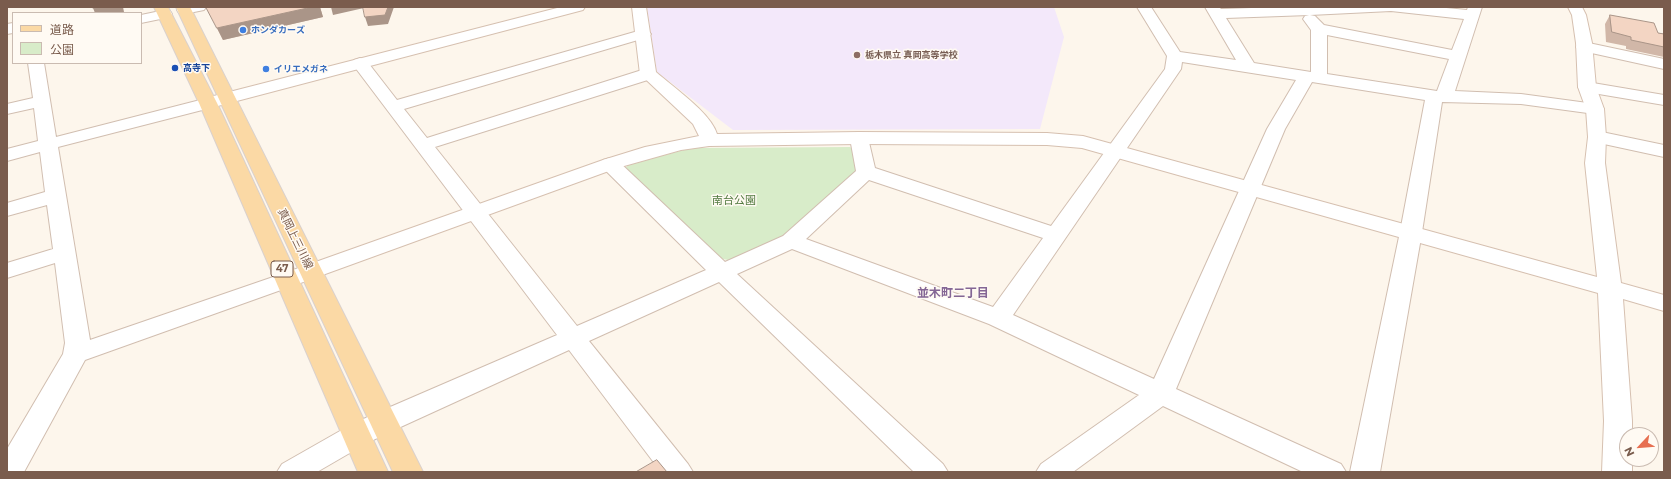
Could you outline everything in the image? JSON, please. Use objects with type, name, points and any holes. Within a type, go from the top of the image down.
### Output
[{"type":"main road","name":"真岡上三川線","points":[[189,8],[217,100],[287,280],[373,472]]},
{"type":"main road","name":"真岡上三川線","points":[[163,11],[217,100],[311,272],[408,472]]},
{"type":"street","points":[[7,155],[578,7]]},
{"type":"street","points":[[639,7],[648,74],[700,120],[706,129],[709,140]]},
{"type":"street","points":[[998,318],[1173,69],[1174,56],[1144,7]]},
{"type":"street","points":[[1215,11],[1302,11],[1391,7],[1473,11],[1458,56],[1439,96],[1411,232],[1365,472]]},
{"type":"street","points":[[1575,7],[1579,15],[1584,47],[1587,87],[1595,109],[1595,163],[1610,287],[1618,421],[1617,472]]},
{"type":"street","points":[[142,19],[163,11]]},
{"type":"street","points":[[1215,11],[1248,67]]},
{"type":"street","points":[[1302,11],[1319,29],[1458,56]]},
{"type":"street","points":[[1052,472],[1161,393],[1276,129],[1313,77],[1319,29]]},
{"type":"street","points":[[394,106],[643,34]]},
{"type":"street","points":[[1584,47],[1664,64]]},
{"type":"street","points":[[1174,56],[1439,96],[1521,99],[1595,109]]},
{"type":"street","points":[[360,63],[678,472]]},
{"type":"street","points":[[9,472],[76,354],[78,343],[36,64]]},
{"type":"street","points":[[423,145],[648,74]]},
{"type":"street","points":[[1587,87],[1664,100]]},
{"type":"street","points":[[7,109],[42,101]]},
{"type":"street","points":[[1596,137],[1664,152]]},
{"type":"street","points":[[859,138],[866,172]]},
{"type":"street","points":[[76,354],[476,214],[610,164],[652,151],[681,144],[709,140],[859,138],[1047,139],[1083,142],[1664,302]]},
{"type":"street","points":[[610,164],[933,472]]},
{"type":"street","points":[[866,172],[1057,235]]},
{"type":"street","points":[[292,472],[357,435],[384,422],[791,241],[866,172]]},
{"type":"street","points":[[7,210],[55,196]]},
{"type":"street","points":[[791,241],[998,318],[1331,472]]},
{"type":"street","points":[[7,271],[64,253]]},
{"type":"shaded area","name":"栃木県立 真岡高等学校","points":[[647,7],[1054,7],[1064,37],[1040,129],[733,130],[657,72]]},
{"type":"green space","name":"南台公園","points":[[850,147],[856,151],[857,170],[785,238],[732,261],[715,257],[623,171],[628,165],[691,148]]},
{"type":"building","points":[[206,7],[312,7],[217,28]]},
{"type":"building","points":[[363,7],[388,7],[385,15],[365,17]]},
{"type":"building","points":[[1610,15],[1654,23],[1658,33],[1664,34],[1664,47],[1631,40],[1631,37],[1612,32]]},
{"type":"building","points":[[657,460],[667,472],[636,472]]},
{"type":"place","name":"ホンダカーズ","points":[[243,30]]},
{"type":"place","name":"栃木県立 真岡高等学校","points":[[857,55]]},
{"type":"place","name":"高寺下","points":[[175,68]]},
{"type":"place","name":"イリエメガネ","points":[[266,69]]},
{"type":"district","name":"並木町二丁目","points":[[953,293]]}]
